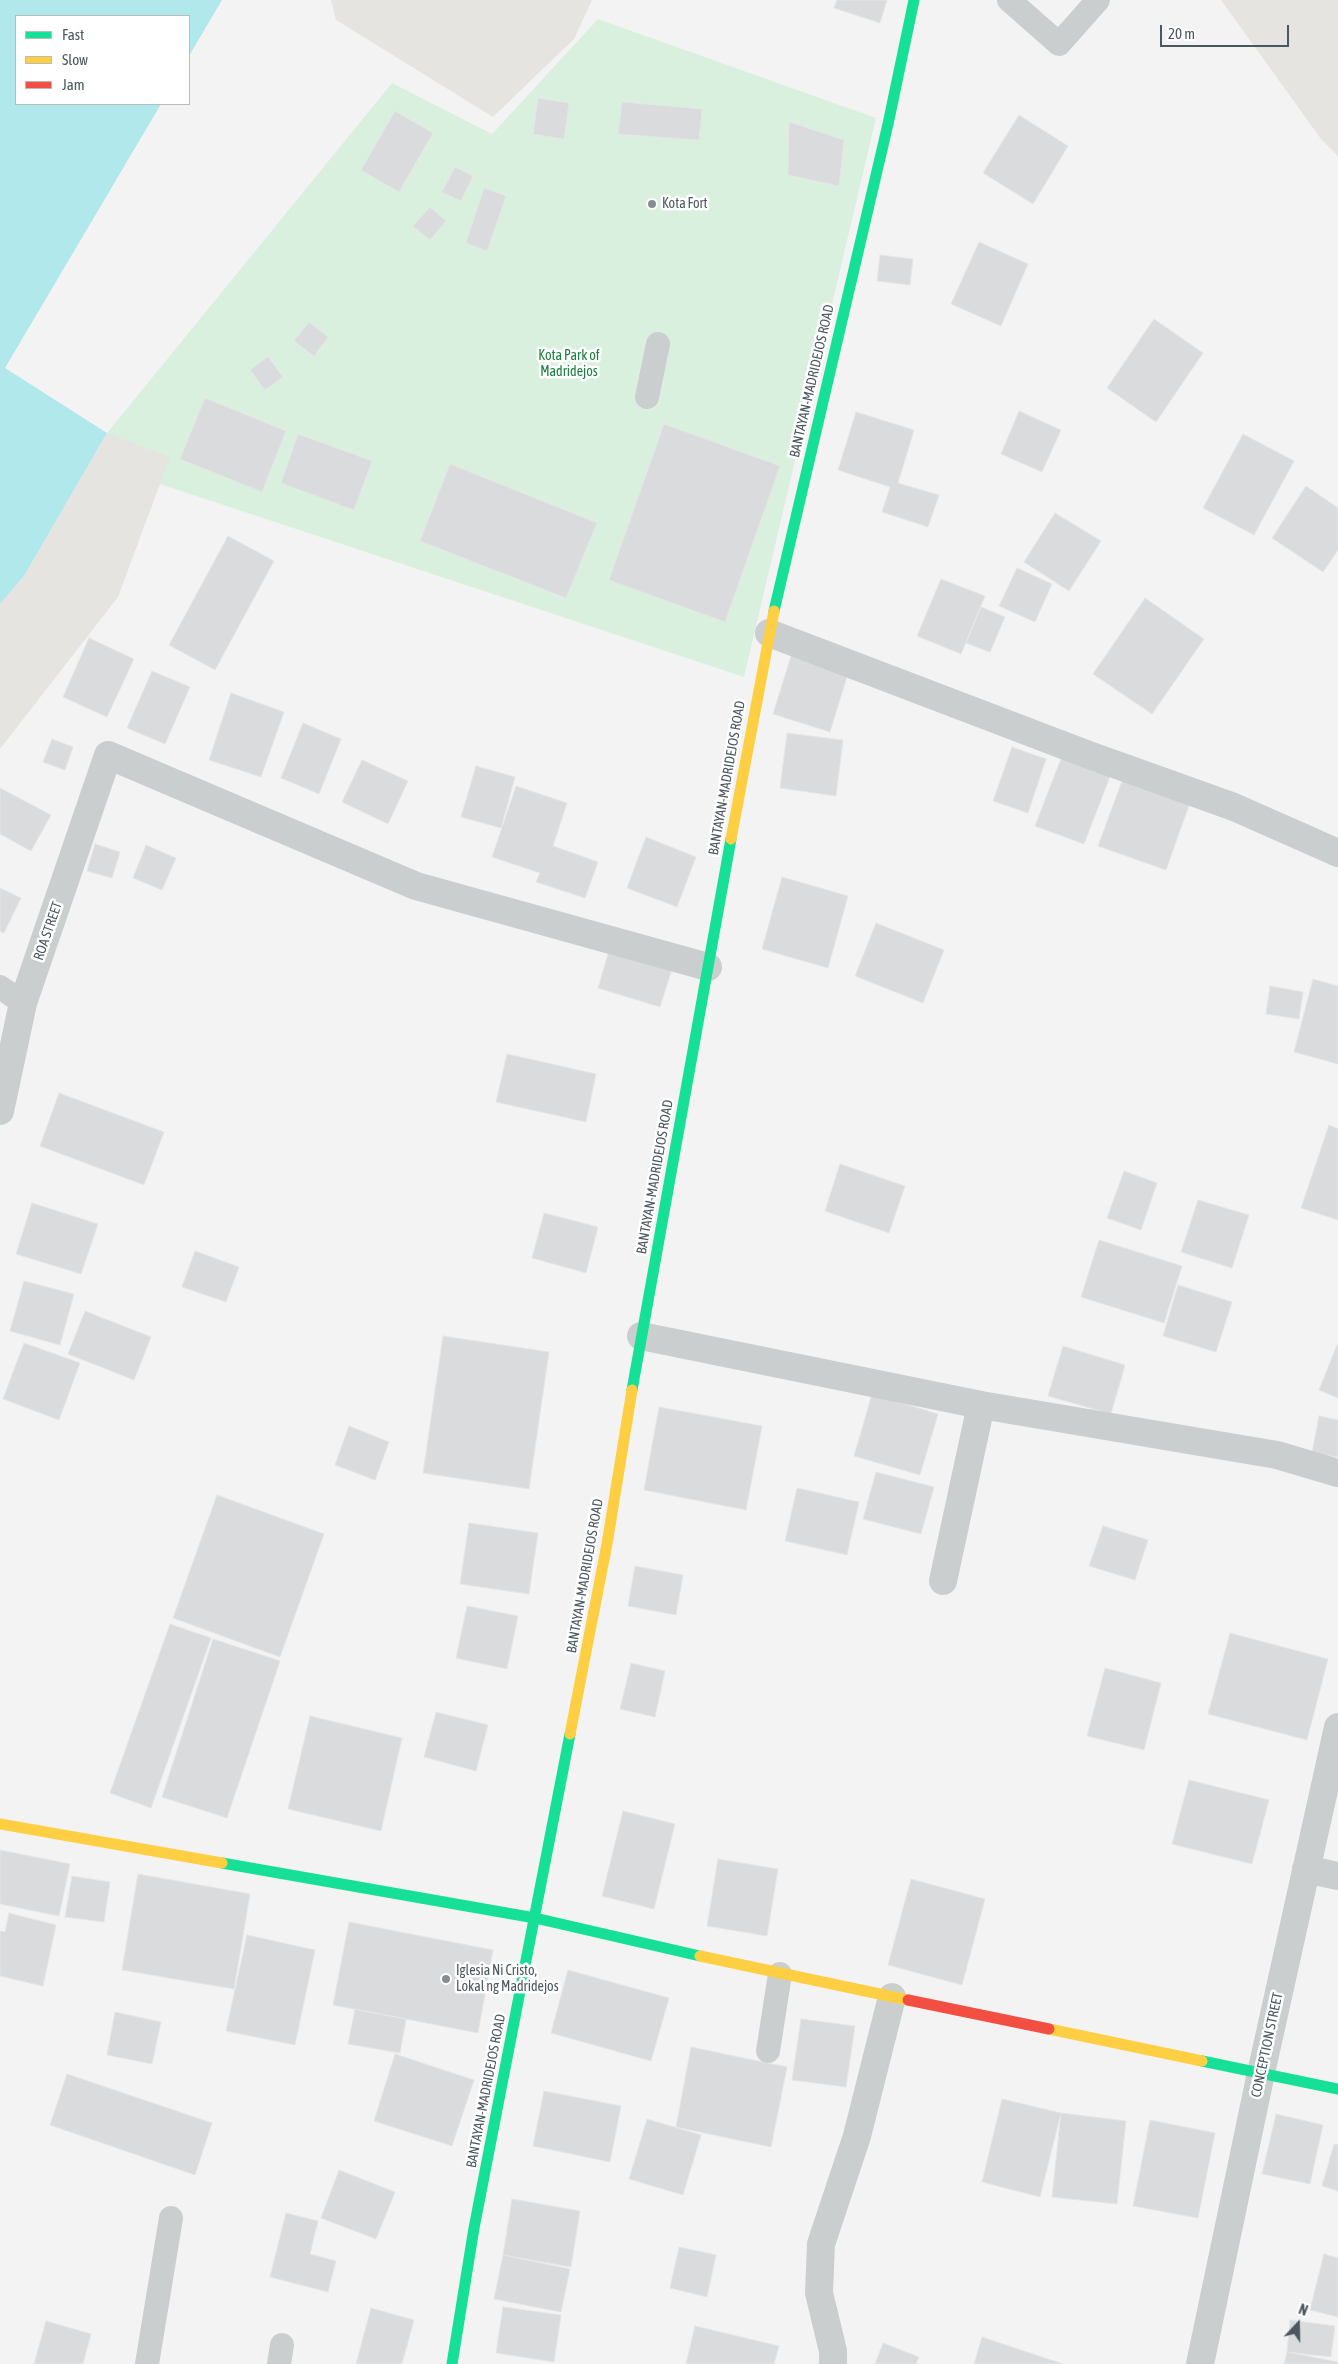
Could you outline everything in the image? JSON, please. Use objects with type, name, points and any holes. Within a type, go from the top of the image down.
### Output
[{"type":"street","name":"BANTAYAN-MADRIDEJOS ROAD","points":[[452,2364],[474,2228],[607,1544],[641,1336],[769,633],[888,124],[914,0]]},
{"type":"street","points":[[769,633],[1089,756],[1234,807],[1338,853]]},
{"type":"street","name":"ROA STREET","points":[[0,1111],[23,1003],[108,755],[416,886],[708,967]]},
{"type":"street","points":[[641,1336],[982,1405],[1277,1456],[1338,1473]]},
{"type":"street","points":[[943,1581],[982,1405]]},
{"type":"street","name":"CONCEPTION STREET","points":[[1200,2364],[1261,2073],[1338,1727]]},
{"type":"street","points":[[0,1824],[535,1918],[780,1974],[1338,2089]]},
{"type":"street","points":[[1306,1869],[1338,1876]]},
{"type":"street","points":[[833,2364],[833,2351],[819,2293],[822,2244],[857,2136],[892,1997]]},
{"type":"lane","points":[[1009,0],[1059,44],[1098,0]]},
{"type":"lane","points":[[647,397],[658,344]]},
{"type":"lane","points":[[0,987],[23,1003]]},
{"type":"lane","points":[[768,2051],[780,1974]]},
{"type":"lane","points":[[147,2364],[171,2218]]},
{"type":"green space","name":"Kota Park of Madridejos","points":[[598,19],[876,118],[744,677],[160,484],[107,433],[392,83],[492,134]]},
{"type":"sand","points":[[331,0],[592,0],[574,39],[493,117],[336,20]]},
{"type":"sand","points":[[1221,0],[1338,0],[1338,156],[1321,139]]},
{"type":"sand","points":[[107,433],[170,457],[118,597],[0,749],[0,604],[24,576]]},
{"type":"water","points":[[0,0],[222,0],[190,54],[190,15],[15,15],[15,105],[160,105],[5,368],[107,433],[24,576],[0,604]]},
{"type":"building","points":[[837,0],[887,0],[880,23],[834,8]]},
{"type":"building","points":[[538,98],[569,103],[564,139],[533,134]]},
{"type":"building","points":[[622,102],[702,109],[699,140],[618,134]]},
{"type":"building","points":[[395,111],[433,133],[399,192],[361,170]]},
{"type":"building","points":[[1019,115],[1068,146],[1033,204],[983,173]]},
{"type":"building","points":[[789,122],[844,140],[839,186],[788,175]]},
{"type":"building","points":[[455,167],[473,176],[461,201],[442,192]]},
{"type":"building","points":[[484,188],[506,196],[487,251],[466,243]]},
{"type":"building","points":[[430,207],[446,221],[430,240],[413,226]]},
{"type":"building","points":[[979,242],[1028,264],[1001,326],[951,304]]},
{"type":"building","points":[[880,255],[913,259],[910,285],[877,281]]},
{"type":"building","points":[[1154,319],[1203,353],[1156,422],[1107,388]]},
{"type":"building","points":[[309,322],[328,337],[314,356],[294,341]]},
{"type":"building","points":[[268,357],[283,377],[265,390],[250,370]]},
{"type":"building","points":[[205,398],[286,431],[262,492],[180,459]]},
{"type":"building","points":[[1019,411],[1061,430],[1042,472],[1001,454]]},
{"type":"building","points":[[856,412],[914,430],[898,483],[939,495],[928,527],[882,512],[890,487],[838,470]]},
{"type":"building","points":[[664,424],[780,466],[725,622],[609,580]]},
{"type":"building","points":[[298,434],[372,461],[354,510],[281,483]]},
{"type":"building","points":[[1243,434],[1294,461],[1254,535],[1203,508]]},
{"type":"building","points":[[450,464],[597,523],[566,598],[420,541]]},
{"type":"building","points":[[1306,486],[1338,508],[1338,550],[1323,572],[1272,538]]},
{"type":"building","points":[[1055,513],[1101,541],[1069,591],[1024,562]]},
{"type":"building","points":[[228,536],[274,561],[215,670],[169,645]]},
{"type":"building","points":[[1017,568],[1052,584],[1035,622],[999,606]]},
{"type":"building","points":[[941,579],[985,596],[961,654],[917,636]]},
{"type":"building","points":[[1145,598],[1204,639],[1152,714],[1093,674]]},
{"type":"building","points":[[981,607],[1005,617],[990,652],[966,643]]},
{"type":"building","points":[[89,638],[134,659],[107,717],[63,697]]},
{"type":"building","points":[[792,653],[849,670],[830,732],[773,714]]},
{"type":"building","points":[[152,671],[190,687],[165,744],[127,728]]},
{"type":"building","points":[[231,693],[284,712],[261,777],[209,760]]},
{"type":"building","points":[[303,723],[341,739],[319,794],[281,778]]},
{"type":"building","points":[[787,733],[843,740],[836,796],[780,788]]},
{"type":"building","points":[[52,739],[73,747],[65,770],[43,762]]},
{"type":"building","points":[[1012,747],[1046,759],[1028,813],[993,801]]},
{"type":"building","points":[[1062,756],[1111,774],[1084,844],[1035,826]]},
{"type":"building","points":[[362,760],[408,781],[388,824],[342,802]]},
{"type":"building","points":[[476,766],[515,777],[501,828],[461,817]]},
{"type":"building","points":[[1126,770],[1193,794],[1166,870],[1098,846]]},
{"type":"building","points":[[516,786],[567,803],[553,846],[598,862],[585,898],[536,882],[540,873],[492,857]]},
{"type":"building","points":[[0,788],[51,815],[31,851],[0,834]]},
{"type":"building","points":[[646,837],[696,857],[677,907],[627,888]]},
{"type":"building","points":[[95,844],[120,852],[112,878],[87,871]]},
{"type":"building","points":[[146,845],[176,858],[162,890],[133,878]]},
{"type":"building","points":[[782,877],[848,896],[828,968],[762,949]]},
{"type":"building","points":[[0,888],[21,898],[4,933],[0,931]]},
{"type":"building","points":[[876,923],[944,950],[923,1003],[855,976]]},
{"type":"building","points":[[610,947],[673,966],[660,1007],[598,988]]},
{"type":"building","points":[[1313,979],[1338,986],[1338,1064],[1294,1052]]},
{"type":"building","points":[[1270,986],[1303,992],[1299,1019],[1266,1014]]},
{"type":"building","points":[[507,1054],[596,1074],[586,1122],[496,1102]]},
{"type":"building","points":[[59,1093],[164,1132],[144,1185],[40,1146]]},
{"type":"building","points":[[1329,1125],[1338,1129],[1338,1220],[1301,1208]]},
{"type":"building","points":[[840,1164],[905,1186],[889,1233],[825,1211]]},
{"type":"building","points":[[1124,1171],[1157,1183],[1141,1230],[1107,1218]]},
{"type":"building","points":[[1198,1200],[1249,1215],[1232,1268],[1181,1252]]},
{"type":"building","points":[[32,1203],[98,1224],[81,1274],[16,1254]]},
{"type":"building","points":[[544,1213],[598,1227],[586,1273],[532,1258]]},
{"type":"building","points":[[1099,1240],[1182,1266],[1164,1323],[1081,1297]]},
{"type":"building","points":[[195,1251],[239,1267],[226,1302],[182,1287]]},
{"type":"building","points":[[24,1281],[74,1294],[60,1345],[10,1331]]},
{"type":"building","points":[[1178,1285],[1232,1302],[1216,1352],[1163,1336]]},
{"type":"building","points":[[85,1311],[151,1337],[134,1380],[68,1354]]},
{"type":"building","points":[[443,1336],[549,1352],[529,1489],[423,1473]]},
{"type":"building","points":[[24,1343],[80,1363],[59,1420],[3,1399]]},
{"type":"building","points":[[1063,1346],[1125,1365],[1111,1414],[1048,1396]]},
{"type":"building","points":[[1338,1346],[1338,1398],[1319,1390]]},
{"type":"building","points":[[872,1394],[938,1414],[920,1475],[854,1456]]},
{"type":"building","points":[[659,1407],[762,1426],[746,1510],[644,1490]]},
{"type":"building","points":[[1319,1416],[1338,1420],[1338,1457],[1312,1453]]},
{"type":"building","points":[[349,1426],[389,1442],[375,1480],[335,1465]]},
{"type":"building","points":[[876,1472],[934,1487],[921,1534],[863,1519]]},
{"type":"building","points":[[797,1488],[859,1502],[847,1555],[785,1541]]},
{"type":"building","points":[[217,1495],[324,1534],[280,1657],[173,1618]]},
{"type":"building","points":[[469,1523],[538,1533],[529,1594],[460,1584]]},
{"type":"building","points":[[1103,1526],[1148,1540],[1135,1580],[1089,1566]]},
{"type":"building","points":[[635,1566],[683,1575],[676,1615],[628,1606]]},
{"type":"building","points":[[467,1606],[518,1616],[507,1669],[456,1658]]},
{"type":"building","points":[[170,1624],[211,1638],[151,1808],[110,1793]]},
{"type":"building","points":[[1230,1633],[1328,1659],[1307,1740],[1208,1714]]},
{"type":"building","points":[[213,1639],[280,1661],[227,1818],[162,1797]]},
{"type":"building","points":[[631,1663],[665,1671],[655,1717],[620,1709]]},
{"type":"building","points":[[1105,1668],[1161,1683],[1144,1750],[1087,1736]]},
{"type":"building","points":[[436,1712],[488,1725],[476,1771],[424,1757]]},
{"type":"building","points":[[310,1716],[402,1738],[381,1831],[288,1809]]},
{"type":"building","points":[[1189,1780],[1269,1800],[1252,1864],[1172,1844]]},
{"type":"building","points":[[623,1811],[675,1824],[654,1909],[602,1896]]},
{"type":"building","points":[[0,1850],[70,1864],[59,1916],[0,1904]]},
{"type":"building","points":[[718,1859],[778,1869],[767,1936],[707,1926]]},
{"type":"building","points":[[138,1874],[250,1894],[234,1989],[122,1970]]},
{"type":"building","points":[[72,1876],[110,1882],[104,1922],[65,1917]]},
{"type":"building","points":[[911,1879],[985,1899],[962,1985],[888,1965]]},
{"type":"building","points":[[9,1913],[56,1925],[43,1986],[0,1976],[0,1931],[5,1932]]},
{"type":"building","points":[[349,1922],[493,1950],[478,2033],[333,2005]]},
{"type":"building","points":[[247,1935],[315,1950],[295,2045],[226,2031]]},
{"type":"building","points":[[568,1970],[669,1998],[651,2061],[551,2033]]},
{"type":"building","points":[[355,2009],[406,2019],[400,2053],[348,2044]]},
{"type":"building","points":[[115,2012],[161,2022],[152,2064],[107,2055]]},
{"type":"building","points":[[801,2019],[855,2026],[846,2087],[792,2080]]},
{"type":"building","points":[[691,2047],[787,2067],[771,2147],[676,2127]]},
{"type":"building","points":[[395,2054],[474,2080],[452,2146],[374,2121]]},
{"type":"building","points":[[67,2074],[212,2123],[195,2175],[50,2125]]},
{"type":"building","points":[[544,2091],[621,2106],[610,2162],[533,2146]]},
{"type":"building","points":[[1002,2099],[1061,2113],[1040,2197],[982,2182]]},
{"type":"building","points":[[1061,2113],[1126,2121],[1117,2204],[1052,2197]]},
{"type":"building","points":[[1276,2114],[1323,2125],[1310,2184],[1262,2174]]},
{"type":"building","points":[[647,2119],[701,2135],[683,2195],[629,2179]]},
{"type":"building","points":[[1150,2120],[1215,2133],[1198,2218],[1133,2206]]},
{"type":"building","points":[[1334,2144],[1338,2145],[1338,2191],[1322,2186]]},
{"type":"building","points":[[339,2170],[395,2192],[376,2239],[321,2218]]},
{"type":"building","points":[[512,2199],[580,2211],[571,2267],[503,2255]]},
{"type":"building","points":[[286,2213],[318,2221],[310,2254],[336,2261],[328,2292],[270,2277]]},
{"type":"building","points":[[679,2247],[716,2255],[707,2297],[670,2288]]},
{"type":"building","points":[[1324,2254],[1338,2258],[1338,2317],[1310,2310]]},
{"type":"building","points":[[503,2255],[570,2269],[561,2312],[494,2299]]},
{"type":"building","points":[[503,2307],[561,2315],[554,2362],[496,2353]]},
{"type":"building","points":[[371,2308],[414,2320],[402,2364],[356,2364]]},
{"type":"building","points":[[1290,2320],[1335,2326],[1331,2357],[1287,2352]]},
{"type":"building","points":[[46,2321],[91,2334],[83,2364],[34,2364]]},
{"type":"building","points":[[695,2326],[779,2346],[774,2364],[686,2364]]},
{"type":"building","points":[[982,2337],[1063,2364],[974,2364]]},
{"type":"building","points":[[883,2343],[919,2357],[916,2364],[875,2364]]},
{"type":"building","points":[[1287,2352],[1338,2362],[1338,2364],[1284,2364]]},
{"type":"traffic: fast","points":[[774,611],[888,124],[914,0]]},
{"type":"traffic: fast","points":[[632,1390],[731,839]]},
{"type":"traffic: fast","points":[[452,2364],[474,2228],[570,1734]]},
{"type":"traffic: fast","points":[[222,1863],[535,1918],[700,1956]]},
{"type":"traffic: fast","points":[[1202,2061],[1338,2089]]},
{"type":"traffic: slow","points":[[731,839],[774,611]]},
{"type":"traffic: slow","points":[[570,1734],[607,1544],[632,1390]]},
{"type":"traffic: slow","points":[[0,1824],[222,1863]]},
{"type":"traffic: slow","points":[[700,1956],[908,2000]]},
{"type":"traffic: slow","points":[[1049,2029],[1202,2061]]},
{"type":"traffic: jam","points":[[908,2000],[1049,2029]]},
{"type":"place","name":"Kota Fort","points":[[652,204]]},
{"type":"place","name":"Iglesia Ni Cristo, Lokal ng Madridejos","points":[[446,1979]]}]
